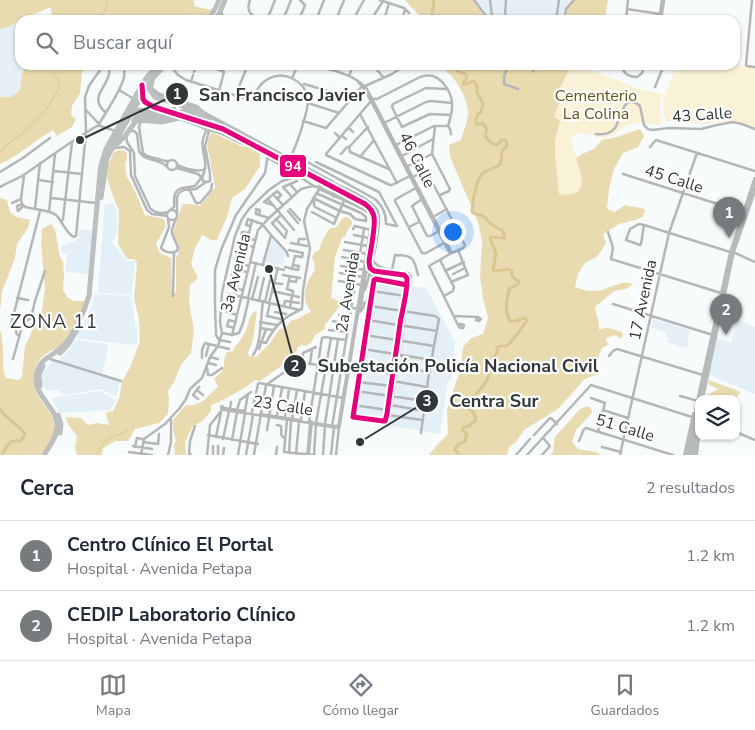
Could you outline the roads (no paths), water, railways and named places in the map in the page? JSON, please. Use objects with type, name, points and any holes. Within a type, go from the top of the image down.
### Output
[{"type":"highway","points":[[212,15],[219,0]]},
{"type":"highway","points":[[219,15],[226,0]]},
{"type":"highway","points":[[46,455],[59,435],[61,426],[58,416],[42,391],[39,375],[45,363],[66,348],[89,296],[101,165],[106,148],[116,131],[163,70]]},
{"type":"highway","points":[[46,455],[58,425],[36,385],[36,372],[44,360],[61,348],[72,336],[89,306],[92,295],[105,166],[134,99],[152,71]]},
{"type":"highway","points":[[152,82],[151,92],[155,97],[176,108],[200,114]]},
{"type":"highway","points":[[127,116],[136,110],[157,114],[178,107],[188,108],[200,114],[210,123],[208,129],[180,118],[159,122],[142,118],[136,113],[136,110]]},
{"type":"highway","points":[[112,149],[127,134],[136,121],[145,115],[159,118],[176,108]]},
{"type":"highway","points":[[112,149],[134,120],[142,118]]},
{"type":"main road","points":[[142,85],[142,97],[145,102],[154,107],[197,107],[200,114],[332,182],[334,196]]},
{"type":"main road","points":[[176,108],[220,128],[252,144],[268,155],[320,180],[320,188],[343,203]]},
{"type":"main road","points":[[208,129],[216,130],[245,144],[252,144]]},
{"type":"main road","points":[[746,211],[755,179]]},
{"type":"main road","points":[[703,395],[732,251],[755,189]]},
{"type":"main road","name":"2a Avenida","points":[[336,426],[344,398],[372,222],[368,211],[343,203]]},
{"type":"main road","points":[[700,395],[732,251]]},
{"type":"main road","points":[[690,455],[695,412]]},
{"type":"main road","points":[[308,455],[310,422]]},
{"type":"main road","name":"23 Calle","points":[[310,422],[336,426]]},
{"type":"main road","points":[[690,455],[695,429]]},
{"type":"main road","points":[[690,455],[695,436]]},
{"type":"main road","points":[[690,455],[695,440]]},
{"type":"street","points":[[220,15],[226,0]]},
{"type":"street","points":[[250,0],[248,10],[251,15]]},
{"type":"street","points":[[269,15],[275,0]]},
{"type":"street","points":[[285,15],[291,0]]},
{"type":"street","points":[[300,0],[305,5],[301,15]]},
{"type":"street","points":[[318,15],[324,0]]},
{"type":"street","points":[[338,15],[344,0]]},
{"type":"street","points":[[356,15],[364,0]]},
{"type":"street","points":[[374,15],[382,0],[405,9],[409,13]]},
{"type":"street","points":[[474,0],[485,15]]},
{"type":"street","points":[[490,0],[492,15]]},
{"type":"street","points":[[505,15],[506,0]]},
{"type":"street","points":[[557,15],[559,0]]},
{"type":"street","points":[[565,15],[566,9],[574,0]]},
{"type":"street","points":[[626,15],[628,0]]},
{"type":"street","points":[[627,9],[660,14],[663,0]]},
{"type":"street","points":[[661,15],[663,0]]},
{"type":"street","points":[[752,0],[746,66],[755,67]]},
{"type":"street","points":[[385,15],[389,3]]},
{"type":"street","points":[[403,15],[405,9]]},
{"type":"street","points":[[24,175],[22,205],[56,215],[71,237],[75,237],[77,234],[83,174],[86,93],[100,70]]},
{"type":"street","points":[[106,112],[100,107],[98,99],[109,70]]},
{"type":"street","points":[[0,186],[24,175],[72,141],[100,125],[119,90],[124,78],[124,70]]},
{"type":"street","points":[[174,70],[179,76],[191,82],[250,100],[252,100],[256,89],[271,77],[292,78],[296,81],[306,91],[308,103],[295,148],[290,158]]},
{"type":"street","points":[[191,82],[195,70]]},
{"type":"street","points":[[219,70],[224,72],[219,91]]},
{"type":"street","points":[[236,96],[245,70]]},
{"type":"street","points":[[292,78],[296,70]]},
{"type":"street","name":"46 Calle","points":[[330,70],[358,81],[374,100],[406,167],[451,253]]},
{"type":"street","points":[[349,76],[351,70]]},
{"type":"street","points":[[377,70],[384,78]]},
{"type":"street","points":[[303,121],[326,128],[363,86],[384,78],[398,70]]},
{"type":"street","points":[[507,70],[504,76],[504,84],[518,89]]},
{"type":"street","points":[[623,70],[632,77],[637,77],[643,70]]},
{"type":"street","points":[[655,87],[662,70]]},
{"type":"street","points":[[451,134],[449,126],[451,96],[435,78],[420,76],[374,100],[326,155],[391,186],[426,171],[465,245],[463,248],[429,267],[460,327]]},
{"type":"street","points":[[304,84],[352,98]]},
{"type":"street","points":[[447,90],[426,88],[392,106],[402,127],[430,114],[451,116]]},
{"type":"street","points":[[119,90],[134,99]]},
{"type":"street","points":[[384,123],[426,102],[452,103]]},
{"type":"street","name":"43 Calle","points":[[596,134],[605,134],[614,129],[624,106],[632,102],[640,106],[644,125],[652,130],[669,128],[701,129],[733,122],[755,129]]},
{"type":"street","points":[[308,103],[339,113]]},
{"type":"street","points":[[85,109],[100,125],[116,131]]},
{"type":"street","points":[[360,114],[397,183]]},
{"type":"street","points":[[142,118],[140,128],[144,154],[164,161],[173,160],[177,164],[198,171],[205,170]]},
{"type":"street","points":[[342,125],[353,132]]},
{"type":"street","points":[[395,145],[435,126],[449,126]]},
{"type":"street","points":[[435,126],[432,154],[450,189],[440,195]]},
{"type":"street","points":[[350,149],[368,127]]},
{"type":"street","points":[[174,296],[174,252],[178,248],[172,234],[172,228],[178,215],[178,194],[197,185],[205,170],[202,145],[204,135],[208,129]]},
{"type":"street","points":[[174,252],[164,251],[161,248],[169,227],[169,211],[174,207],[175,193],[178,190],[182,188],[196,189],[209,182],[210,177],[205,146],[208,129]]},
{"type":"street","points":[[135,180],[134,153],[128,144],[127,134],[133,130],[137,134],[141,155],[164,163],[170,170],[179,168],[198,174],[206,182]]},
{"type":"street","points":[[335,133],[346,140]]},
{"type":"street","points":[[0,172],[50,138]]},
{"type":"street","points":[[360,157],[374,140]]},
{"type":"street","points":[[402,156],[433,140]]},
{"type":"street","points":[[650,147],[656,140],[755,171]]},
{"type":"street","points":[[61,222],[63,219],[72,141]]},
{"type":"street","name":"46 Calle","points":[[395,145],[406,167]]},
{"type":"street","points":[[112,149],[124,147],[130,152],[131,173],[151,210],[162,213],[174,210],[177,213]]},
{"type":"street","points":[[341,154],[347,147],[350,149]]},
{"type":"street","points":[[350,149],[350,153],[390,170]]},
{"type":"street","points":[[49,212],[55,153]]},
{"type":"street","name":"17 Avenida","points":[[621,454],[669,233],[697,153]]},
{"type":"street","points":[[406,167],[432,154]]},
{"type":"street","points":[[230,342],[219,340],[216,335],[215,273],[221,250],[236,215],[264,175],[268,155],[298,176],[320,188],[307,209],[304,221],[310,249],[304,277],[303,308],[290,314],[277,325],[266,342],[260,341]]},
{"type":"street","points":[[304,160],[375,200],[384,211],[386,224],[396,226],[379,192],[316,162]]},
{"type":"street","points":[[167,167],[166,163],[168,161]]},
{"type":"street","points":[[35,209],[40,163]]},
{"type":"street","points":[[175,168],[177,164]]},
{"type":"street","points":[[320,169],[322,164]]},
{"type":"street","points":[[54,172],[83,174]]},
{"type":"street","name":"45 Calle","points":[[623,174],[746,211]]},
{"type":"street","points":[[222,368],[212,375],[208,375],[207,363],[218,346],[222,333],[220,322],[222,293],[242,219],[249,209],[269,190],[282,181],[298,176]]},
{"type":"street","name":"46 Calle","points":[[412,177],[416,188],[433,216],[444,244],[451,253]]},
{"type":"street","points":[[38,180],[52,182]]},
{"type":"street","points":[[320,180],[365,204],[373,212],[375,220],[369,262],[372,275],[367,302],[364,303],[364,306],[358,312]]},
{"type":"street","points":[[292,197],[283,187],[297,181]]},
{"type":"street","points":[[332,182],[373,205],[379,215],[373,260],[366,272],[363,302],[358,312]]},
{"type":"street","points":[[189,189],[196,203],[200,203],[211,190],[212,184]]},
{"type":"street","points":[[290,184],[298,192]]},
{"type":"street","points":[[138,186],[148,212],[168,217],[172,220],[176,219]]},
{"type":"street","name":"3a Avenida","points":[[232,335],[258,230],[262,224],[298,192],[306,187],[314,186]]},
{"type":"street","points":[[416,188],[395,200],[423,253],[444,244]]},
{"type":"street","points":[[273,205],[264,203],[277,191],[281,195],[277,199],[283,205]]},
{"type":"street","points":[[360,197],[362,192]]},
{"type":"street","points":[[314,199],[350,214],[356,219],[366,221],[364,215],[343,203],[316,193]]},
{"type":"street","points":[[51,198],[97,203]]},
{"type":"street","points":[[12,202],[21,199]]},
{"type":"street","points":[[268,199],[294,230]]},
{"type":"street","points":[[314,199],[314,206],[337,218]]},
{"type":"street","points":[[423,199],[412,206],[419,222],[428,236],[439,231]]},
{"type":"street","points":[[312,212],[334,224],[343,203]]},
{"type":"street","points":[[433,216],[447,209]]},
{"type":"street","points":[[289,210],[298,220]]},
{"type":"street","points":[[19,336],[16,333],[18,328],[10,325],[40,211]]},
{"type":"street","points":[[276,218],[287,231],[285,238],[272,223],[276,218],[281,214]]},
{"type":"street","points":[[259,215],[269,218]]},
{"type":"street","points":[[248,239],[250,226],[246,225],[248,219],[262,224],[286,251],[288,256]]},
{"type":"street","points":[[409,227],[419,222]]},
{"type":"street","points":[[275,227],[280,223]]},
{"type":"street","points":[[644,225],[642,244],[626,240],[630,229],[639,224],[644,225],[732,251],[755,262]]},
{"type":"street","points":[[353,229],[354,226],[371,230]]},
{"type":"street","points":[[280,233],[285,229]]},
{"type":"street","points":[[331,455],[336,426],[337,397],[341,369],[364,229]]},
{"type":"street","points":[[249,233],[243,232],[241,237],[255,240]]},
{"type":"street","points":[[608,232],[613,246],[611,259],[722,293]]},
{"type":"street","points":[[263,264],[271,235]]},
{"type":"street","points":[[354,235],[370,238]]},
{"type":"street","points":[[300,244],[303,239]]},
{"type":"street","points":[[345,242],[368,246]]},
{"type":"street","points":[[291,243],[307,246]]},
{"type":"street","points":[[249,266],[235,262],[238,248],[240,244],[254,247]]},
{"type":"street","points":[[241,264],[246,246]]},
{"type":"street","points":[[238,248],[245,250]]},
{"type":"street","points":[[289,250],[303,253],[302,257],[295,256]]},
{"type":"street","points":[[344,250],[367,254]]},
{"type":"street","points":[[451,282],[468,275],[458,250]]},
{"type":"street","points":[[292,269],[297,251]]},
{"type":"street","points":[[392,270],[395,256],[411,258],[414,260],[418,276]]},
{"type":"street","points":[[342,257],[366,262]]},
{"type":"street","points":[[236,258],[242,260]]},
{"type":"street","points":[[373,260],[377,265],[386,270],[406,276],[407,280],[404,312],[388,413]]},
{"type":"street","points":[[440,260],[454,289],[453,292],[444,296]]},
{"type":"street","points":[[250,262],[298,270],[299,267],[293,265]]},
{"type":"street","points":[[445,271],[464,262]]},
{"type":"street","points":[[250,299],[256,263]]},
{"type":"street","points":[[370,267],[377,265]]},
{"type":"street","points":[[341,266],[364,270]]},
{"type":"street","points":[[370,267],[374,271],[392,270],[408,273],[411,277],[406,296]]},
{"type":"street","points":[[278,268],[267,316],[280,319]]},
{"type":"street","points":[[453,274],[466,268]]},
{"type":"street","points":[[243,290],[229,287],[232,273],[234,269],[247,272]]},
{"type":"street","points":[[236,288],[240,270]]},
{"type":"street","points":[[13,359],[24,322],[31,316],[45,271]]},
{"type":"street","points":[[232,273],[239,275]]},
{"type":"street","points":[[340,274],[363,277]]},
{"type":"street","points":[[283,275],[299,278],[296,282],[290,280]]},
{"type":"street","points":[[286,294],[290,276]]},
{"type":"street","points":[[222,333],[232,335],[239,333],[258,277]]},
{"type":"street","points":[[258,300],[264,278]]},
{"type":"street","points":[[264,337],[260,322],[270,280]]},
{"type":"street","points":[[395,367],[391,386],[391,405],[384,421],[352,416],[374,280],[407,285]]},
{"type":"street","points":[[340,281],[362,285]]},
{"type":"street","points":[[230,282],[237,284]]},
{"type":"street","points":[[274,283],[282,284]]},
{"type":"street","points":[[287,289],[294,291],[290,308]]},
{"type":"street","points":[[272,291],[299,297]]},
{"type":"street","points":[[372,291],[406,296]]},
{"type":"street","points":[[354,292],[361,294]]},
{"type":"street","points":[[235,295],[301,310]]},
{"type":"street","points":[[17,298],[28,300]]},
{"type":"street","points":[[284,306],[285,301],[299,303]]},
{"type":"street","points":[[613,304],[714,335]]},
{"type":"street","points":[[370,306],[439,319],[421,432]]},
{"type":"street","points":[[346,307],[358,312]]},
{"type":"street","points":[[275,312],[286,314]]},
{"type":"street","points":[[230,313],[237,315]]},
{"type":"street","points":[[338,315],[350,316]]},
{"type":"street","points":[[455,316],[478,317]]},
{"type":"street","points":[[234,328],[227,326],[228,320],[236,322]]},
{"type":"street","points":[[368,320],[437,331]]},
{"type":"street","points":[[260,322],[277,325]]},
{"type":"street","points":[[259,349],[259,336],[265,322]]},
{"type":"street","points":[[333,322],[348,325]]},
{"type":"street","points":[[263,328],[273,330]]},
{"type":"street","points":[[329,330],[347,332]]},
{"type":"street","points":[[365,335],[434,346]]},
{"type":"street","points":[[259,336],[269,338]]},
{"type":"street","points":[[253,356],[264,337]]},
{"type":"street","points":[[310,422],[322,337],[346,340]]},
{"type":"street","points":[[289,389],[284,452],[314,455],[316,423],[331,338]]},
{"type":"street","points":[[323,455],[325,425],[338,339]]},
{"type":"street","points":[[202,358],[205,343],[229,349]]},
{"type":"street","points":[[206,356],[209,344]]},
{"type":"street","points":[[254,454],[266,385],[300,363],[304,352],[314,348],[310,364]]},
{"type":"street","points":[[363,349],[432,360]]},
{"type":"street","points":[[609,356],[613,351],[617,350],[704,376]]},
{"type":"street","points":[[210,357],[218,360]]},
{"type":"street","points":[[50,359],[121,382]]},
{"type":"street","points":[[361,361],[430,372]]},
{"type":"street","points":[[207,363],[216,364]]},
{"type":"street","points":[[300,363],[348,370]]},
{"type":"street","points":[[207,368],[213,369]]},
{"type":"street","points":[[141,454],[144,441],[171,418],[184,402],[189,391],[202,378],[207,368]]},
{"type":"street","points":[[360,369],[393,374]]},
{"type":"street","points":[[393,381],[428,387]]},
{"type":"street","points":[[358,382],[391,386]]},
{"type":"street","points":[[246,455],[258,384],[344,398]]},
{"type":"street","points":[[528,455],[591,385],[693,417]]},
{"type":"street","points":[[267,430],[274,386]]},
{"type":"street","points":[[189,391],[199,387],[198,390],[204,395]]},
{"type":"street","points":[[277,416],[282,388]]},
{"type":"street","points":[[198,390],[193,395],[198,399]]},
{"type":"street","points":[[289,453],[297,390]]},
{"type":"street","points":[[356,391],[425,402]]},
{"type":"street","points":[[232,440],[239,401],[251,392]]},
{"type":"street","points":[[296,454],[305,392]]},
{"type":"street","points":[[238,455],[248,394]]},
{"type":"street","points":[[680,396],[695,401]]},
{"type":"street","points":[[590,398],[605,402],[598,432]]},
{"type":"street","points":[[223,439],[231,402]]},
{"type":"street","points":[[354,405],[422,420]]},
{"type":"street","points":[[391,405],[424,411]]},
{"type":"street","points":[[206,455],[211,423],[223,409]]},
{"type":"street","points":[[216,437],[223,409]]},
{"type":"street","name":"23 Calle","points":[[223,409],[310,422]]},
{"type":"street","points":[[603,410],[628,419]]},
{"type":"street","name":"23 Calle","points":[[269,416],[286,419]]},
{"type":"street","points":[[168,455],[171,442],[171,418]]},
{"type":"street","points":[[534,435],[551,418],[556,424]]},
{"type":"street","points":[[276,425],[282,426],[281,434],[285,438]]},
{"type":"street","points":[[191,455],[189,453],[189,444],[195,426]]},
{"type":"street","name":"2a Avenida","points":[[336,426],[336,455]]},
{"type":"street","name":"51 Calle","points":[[579,441],[584,428],[673,455]]},
{"type":"street","points":[[152,449],[134,447],[137,438],[158,444],[159,434]]},
{"type":"street","points":[[740,434],[755,440]]},
{"type":"street","points":[[208,435],[257,444]]},
{"type":"street","points":[[151,443],[152,436]]},
{"type":"street","points":[[542,455],[550,446],[544,438]]},
{"type":"street","points":[[516,455],[530,439]]},
{"type":"street","points":[[213,446],[213,455]]},
{"type":"street","points":[[218,446],[218,455]]},
{"type":"street","points":[[276,455],[277,447]]},
{"type":"street","points":[[602,447],[621,454]]},
{"type":"street","points":[[223,455],[224,448]]},
{"type":"street","points":[[129,452],[152,455]]},
{"type":"waterway","points":[[101,15],[105,11],[107,0]]},
{"type":"waterway","points":[[432,15],[434,0]]},
{"type":"waterway","points":[[0,152],[3,151],[6,145],[22,134],[46,110],[59,89],[59,82],[54,75],[53,70]]},
{"type":"waterway","points":[[456,70],[467,77],[463,84],[474,81],[477,86],[477,92],[483,104],[481,112],[476,118],[477,125],[482,123],[485,126],[487,131],[485,136],[490,142],[497,145],[501,140],[507,142],[506,148],[502,151],[500,164],[483,173],[478,180],[472,211],[483,216],[491,224],[503,231],[505,238],[490,238],[496,253],[493,270],[509,269],[512,271],[513,278],[519,281],[518,284],[509,289],[507,314],[510,321],[525,318],[527,321],[508,345],[497,348],[497,353],[490,363],[487,380],[469,404],[468,408],[474,412],[476,420],[463,429],[467,434],[465,441],[455,449],[460,455]]},
{"type":"waterway","points":[[0,409],[25,434],[21,441],[9,443],[2,455]]},
{"type":"waterway","points":[[97,455],[107,440],[128,430]]},
{"type":"place","name":"San Francisco Javier","points":[[80,140]]},
{"type":"place","name":"Centro Clínico El Portal","points":[[729,238]]},
{"type":"place","name":"Subestación Policía Nacional Civil","points":[[269,269]]},
{"type":"place","name":"CEDIP Laboratorio Clínico","points":[[726,335]]},
{"type":"place","name":"Centra Sur","points":[[360,442]]},
{"type":"district","name":"ZONA 11","points":[[54,322]]},
{"type":"park label","name":"Cementerio La Colina","points":[[596,105]]}]
